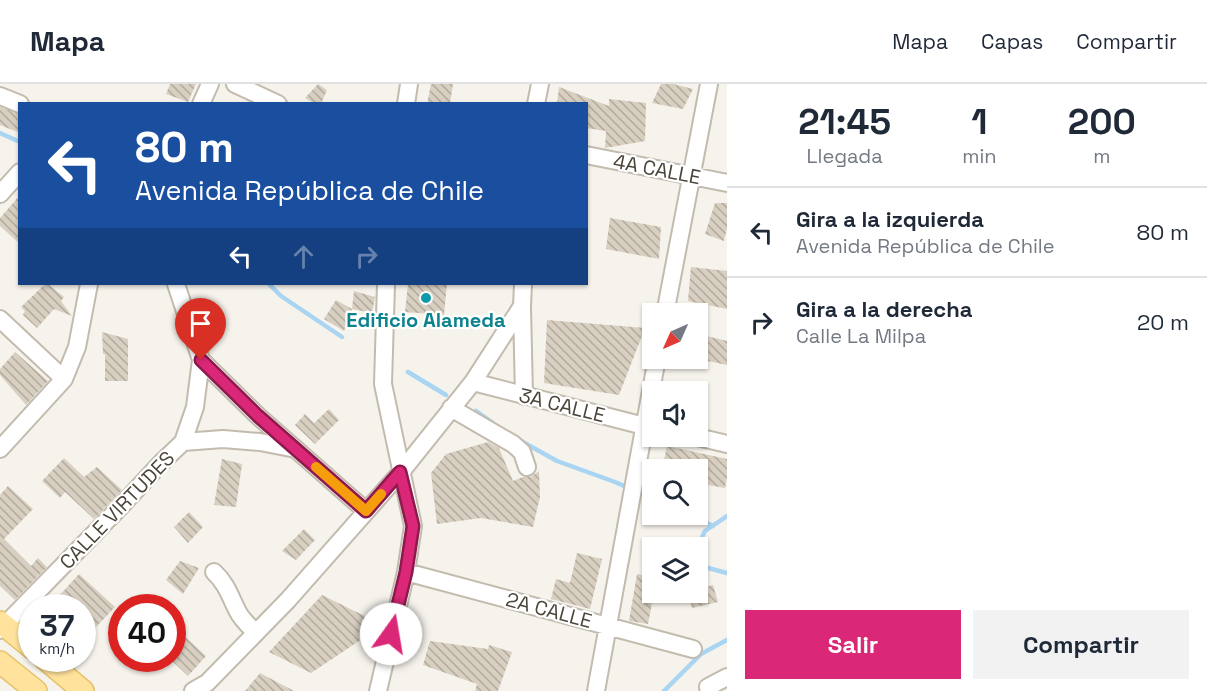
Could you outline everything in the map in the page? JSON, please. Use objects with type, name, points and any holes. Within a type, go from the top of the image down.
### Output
[{"type":"main road","points":[[1,626],[18,638]]},
{"type":"main road","points":[[0,662],[36,691]]},
{"type":"main road","points":[[61,672],[83,691]]},
{"type":"street","points":[[202,102],[210,84]]},
{"type":"street","points":[[235,84],[274,102]]},
{"type":"street","points":[[406,102],[409,84]]},
{"type":"street","points":[[536,102],[540,84]]},
{"type":"street","points":[[667,303],[709,84]]},
{"type":"street","points":[[0,96],[18,103]]},
{"type":"street","name":"4A CALLE","points":[[588,154],[727,183]]},
{"type":"street","points":[[0,194],[18,174]]},
{"type":"street","points":[[0,449],[64,379],[77,347],[89,285]]},
{"type":"street","points":[[176,285],[201,360],[258,416],[366,511]]},
{"type":"street","points":[[378,691],[406,572],[413,526],[383,384],[386,285]]},
{"type":"street","points":[[523,285],[524,396]]},
{"type":"street","points":[[201,688],[288,600],[400,472],[472,382],[522,306]]},
{"type":"street","points":[[0,319],[64,379]]},
{"type":"street","name":"CALLE VIRTUDES","points":[[1,626],[183,442],[195,407],[201,360]]},
{"type":"street","name":"3A CALLE","points":[[472,382],[642,426]]},
{"type":"street","points":[[451,408],[513,444],[522,453],[527,467]]},
{"type":"street","name":"CALLE VIRTUDES","points":[[183,442],[224,439],[260,442],[297,449]]},
{"type":"street","points":[[708,440],[727,444]]},
{"type":"street","points":[[596,691],[644,447]]},
{"type":"street","points":[[214,572],[226,585],[243,619],[256,633]]},
{"type":"street","name":"2A CALLE","points":[[406,572],[693,650]]},
{"type":"street","points":[[709,689],[727,677]]},
{"type":"building","points":[[170,84],[196,84],[188,102],[166,94]]},
{"type":"building","points":[[318,84],[327,90],[322,102],[312,102],[305,98]]},
{"type":"building","points":[[431,84],[453,84],[450,102],[427,102]]},
{"type":"building","points":[[661,84],[673,84],[693,89],[683,109],[652,103]]},
{"type":"building","points":[[559,87],[609,106],[609,99],[646,103],[645,141],[605,148],[606,131],[588,128],[588,102],[557,102]]},
{"type":"building","points":[[0,107],[18,113],[18,132],[0,125]]},
{"type":"building","points":[[18,197],[18,242],[0,226],[0,218]]},
{"type":"building","points":[[715,203],[727,203],[727,228],[724,241],[705,234]]},
{"type":"building","points":[[610,218],[661,227],[659,259],[606,249]]},
{"type":"building","points":[[691,267],[727,271],[727,309],[708,305],[708,303],[688,301]]},
{"type":"building","points":[[49,285],[64,297],[61,301],[72,316],[54,309],[37,328],[23,315],[25,311],[21,307],[43,286]]},
{"type":"building","name":"Edificio Alameda","points":[[408,285],[447,285],[444,315],[405,312]]},
{"type":"building","points":[[354,291],[375,297],[372,313],[352,309]]},
{"type":"building","points":[[336,300],[352,309],[344,331],[324,319]]},
{"type":"building","points":[[547,320],[642,328],[642,336],[619,395],[544,383]]},
{"type":"building","points":[[102,332],[128,339],[128,381],[105,381]]},
{"type":"building","points":[[708,336],[727,341],[727,365],[708,361]]},
{"type":"building","points":[[15,352],[48,381],[26,405],[0,375],[0,369]]},
{"type":"building","points":[[329,409],[339,420],[315,444],[295,425],[305,414],[314,423]]},
{"type":"building","points":[[488,442],[499,448],[513,481],[531,477],[539,471],[540,497],[533,527],[481,518],[437,524],[431,473],[446,454]]},
{"type":"building","points":[[667,447],[672,447],[727,459],[725,488],[708,485],[708,459],[664,459]]},
{"type":"building","points":[[64,458],[84,477],[97,467],[122,490],[94,519],[65,492],[60,498],[42,481]]},
{"type":"building","points":[[222,459],[242,464],[236,507],[214,505]]},
{"type":"building","points":[[8,486],[33,509],[4,539],[31,566],[38,558],[47,567],[21,594],[18,594],[15,600],[0,586],[0,495]]},
{"type":"building","points":[[189,512],[203,527],[188,543],[174,527]]},
{"type":"building","points":[[304,529],[315,540],[296,560],[282,551]]},
{"type":"building","points":[[577,553],[602,559],[590,609],[551,599],[556,579],[570,583]]},
{"type":"building","points":[[180,561],[199,568],[183,594],[166,580]]},
{"type":"building","points":[[79,574],[108,601],[108,614],[96,627],[96,594],[61,594]]},
{"type":"building","points":[[637,574],[642,575],[642,603],[652,603],[648,624],[629,621]]},
{"type":"building","points":[[713,585],[718,602],[692,608],[691,603],[708,603],[708,586]]},
{"type":"building","points":[[322,595],[383,625],[311,673],[269,652]]},
{"type":"building","points":[[186,637],[206,656],[188,676],[184,672],[186,672]]},
{"type":"building","points":[[430,641],[488,649],[489,645],[512,652],[498,691],[475,691],[477,684],[423,665]]},
{"type":"building","points":[[260,673],[294,691],[245,691]]},
{"type":"waterway","points":[[0,133],[18,141]]},
{"type":"waterway","points":[[270,285],[281,296],[342,337]]},
{"type":"waterway","points":[[408,372],[446,395]]},
{"type":"waterway","points":[[476,411],[493,423]]},
{"type":"waterway","points":[[521,441],[557,461],[642,494]]},
{"type":"waterway","points":[[702,537],[705,531],[727,516]]},
{"type":"waterway","points":[[708,524],[713,526]]},
{"type":"waterway","points":[[708,568],[727,573]]},
{"type":"waterway","points":[[664,691],[701,654],[727,640]]},
{"type":"slow traffic","points":[[316,467],[366,511],[381,494]]},
{"type":"place","name":"Edificio Alameda","points":[[426,298]]},
{"type":"route","points":[[201,360],[258,416],[366,511],[400,472],[413,526],[406,572],[391,634]]}]
